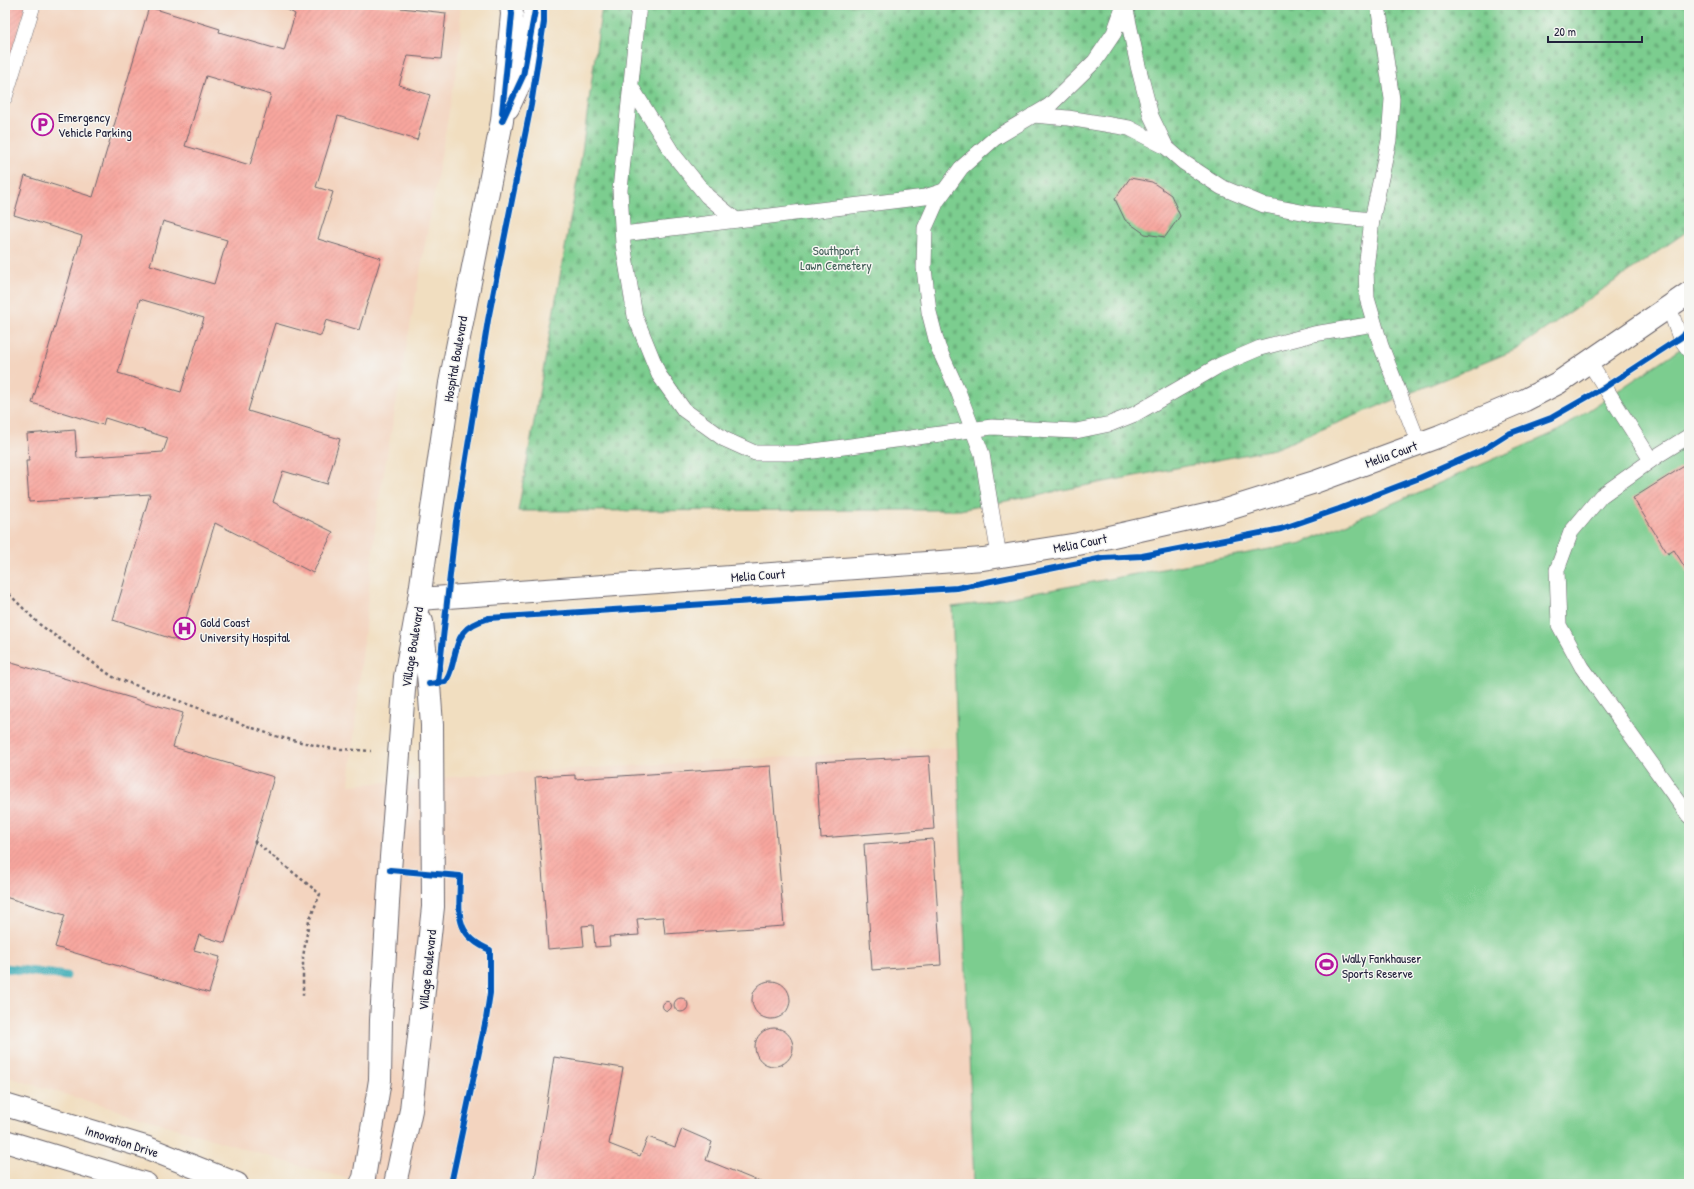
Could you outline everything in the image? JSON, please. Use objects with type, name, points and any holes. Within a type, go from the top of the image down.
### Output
[{"type":"street","name":"Hospital Boulevard","points":[[419,599],[450,383],[502,121],[512,14],[511,5]]},
{"type":"street","name":"Hospital Boulevard","points":[[502,121],[523,76],[536,5]]},
{"type":"street","name":"Melia Court","points":[[419,599],[975,560],[1078,544],[1219,512],[1315,482],[1418,444],[1525,400],[1558,384],[1689,293]]},
{"type":"street","name":"Village Boulevard","points":[[361,1184],[364,1178],[380,1080],[381,1020],[390,870],[406,676],[419,599]]},
{"type":"street","name":"Village Boulevard","points":[[395,1184],[411,1110],[433,907],[432,725],[429,684],[419,599]]},
{"type":"street","name":"Innovation Drive","points":[[5,1105],[145,1147],[237,1184]]},
{"type":"street","points":[[5,1141],[146,1184]]},
{"type":"lane","points":[[5,97],[33,5]]},
{"type":"lane","points":[[639,5],[620,190],[623,234],[635,316],[659,375],[684,410],[724,440],[754,453],[799,453],[992,427],[1076,431],[1110,424],[1135,414],[1220,365],[1260,348],[1314,334],[1374,324]]},
{"type":"lane","points":[[999,556],[982,454],[938,347],[928,304],[924,268],[925,228],[944,191],[961,168],[994,138],[1049,106],[1095,61],[1114,33],[1124,5]]},
{"type":"lane","points":[[1124,5],[1151,116],[1166,147]]},
{"type":"lane","points":[[1378,5],[1392,99],[1389,140],[1372,220],[1366,268],[1367,298],[1374,324],[1418,444]]},
{"type":"lane","points":[[630,85],[678,160],[707,196],[736,220]]},
{"type":"lane","points":[[1033,115],[1068,118],[1129,128],[1166,147],[1182,162],[1221,187],[1264,205],[1312,214],[1372,220]]},
{"type":"lane","points":[[623,234],[925,197],[944,191]]},
{"type":"lane","points":[[1669,307],[1680,338],[1689,350]]},
{"type":"lane","points":[[1589,362],[1651,460]]},
{"type":"lane","points":[[1689,436],[1651,460],[1601,496],[1571,532],[1557,570],[1559,625],[1582,668],[1689,816]]},
{"type":"path","points":[[5,590],[39,624],[113,678],[274,736],[327,748],[372,751]]},
{"type":"path","points":[[254,841],[320,894],[309,921],[303,957],[303,997]]},
{"type":"shaded area","name":"Gold Coast University Hospital","points":[[5,5],[460,5],[461,43],[377,510],[349,785],[506,773],[957,747],[974,1184],[372,1184],[314,1170],[5,1076]]},
{"type":"green space","name":"Southport Lawn Cemetery","points":[[602,5],[1689,5],[1689,230],[1515,350],[1274,449],[960,510],[518,511],[581,159]]},
{"type":"green space","name":"Wally Fankhauser Sports Reserve","points":[[1689,343],[1689,1184],[974,1184],[952,607],[1302,543],[1556,432]]},
{"type":"building","points":[[5,5],[26,5],[5,77]]},
{"type":"building","points":[[279,5],[374,5],[446,13],[441,59],[408,56],[399,85],[430,95],[417,140],[338,116],[316,187],[333,192],[318,239],[381,258],[359,330],[326,320],[321,336],[275,323],[248,411],[340,439],[327,484],[283,471],[273,502],[333,532],[313,573],[215,523],[179,641],[113,620],[150,494],[29,502],[26,461],[29,461],[27,434],[75,430],[77,458],[163,452],[168,438],[105,418],[103,425],[32,403],[82,236],[14,215],[25,176],[93,197],[149,7],[220,29],[219,32],[284,51],[295,14]],"holes":[[[206,76],[271,95],[250,165],[185,146]],[[163,221],[227,240],[214,284],[150,265]],[[140,299],[204,318],[181,392],[118,373]]]},
{"type":"building","points":[[1130,178],[1152,182],[1171,195],[1180,216],[1165,237],[1145,234],[1125,220],[1115,199]]},
{"type":"building","points":[[1689,463],[1689,574],[1674,550],[1668,554],[1633,498]]},
{"type":"building","points":[[5,661],[183,713],[173,747],[274,777],[225,943],[199,935],[194,950],[220,957],[209,993],[55,947],[65,915],[5,897]]},
{"type":"building","points":[[929,756],[934,829],[821,838],[816,762]]},
{"type":"building","points":[[771,766],[784,926],[665,934],[663,917],[637,919],[639,935],[609,937],[610,946],[595,947],[593,925],[582,926],[584,946],[548,949],[535,777],[575,775],[575,779]]},
{"type":"building","points":[[933,839],[941,965],[872,970],[864,844]]},
{"type":"building","points":[[771,981],[781,984],[787,990],[790,1000],[787,1010],[781,1016],[771,1019],[761,1016],[755,1010],[752,1000],[755,990],[761,984]]},
{"type":"building","points":[[681,998],[686,1000],[688,1005],[686,1010],[681,1012],[676,1010],[674,1005],[676,1000]]},
{"type":"building","points":[[665,1002],[669,1002],[671,1006],[669,1010],[665,1010],[663,1008],[663,1004]]},
{"type":"building","points":[[774,1028],[784,1031],[790,1037],[793,1047],[790,1057],[784,1063],[774,1066],[764,1063],[758,1057],[755,1047],[758,1037],[764,1031]]},
{"type":"building","points":[[554,1057],[623,1068],[609,1144],[640,1156],[648,1137],[675,1147],[682,1129],[712,1142],[706,1160],[765,1184],[534,1184]]},
{"type":"waterway","points":[[5,968],[66,976]]},
{"type":"cycle path","points":[[502,113],[512,14],[511,5]]},
{"type":"cycle path","points":[[502,121],[523,76],[536,5]]},
{"type":"cycle path","points":[[438,683],[456,521],[488,320],[531,105],[544,22],[544,5]]},
{"type":"cycle path","points":[[429,684],[445,682],[450,673],[457,645],[463,633],[473,624],[489,618],[957,588],[1103,558],[1142,556],[1281,529],[1339,509],[1417,479],[1483,450],[1508,434],[1551,418],[1605,387],[1680,338],[1689,330]]},
{"type":"cycle path","points":[[390,870],[460,876],[459,911],[464,929],[469,937],[478,944],[490,950],[490,993],[486,1019],[451,1184]]},
{"type":"place","name":"Emergency Vehicle Parking","points":[[42,124]]},
{"type":"place","name":"Gold Coast University Hospital","points":[[185,629]]},
{"type":"place","name":"Wally Fankhauser Sports Reserve","points":[[1327,965]]}]
